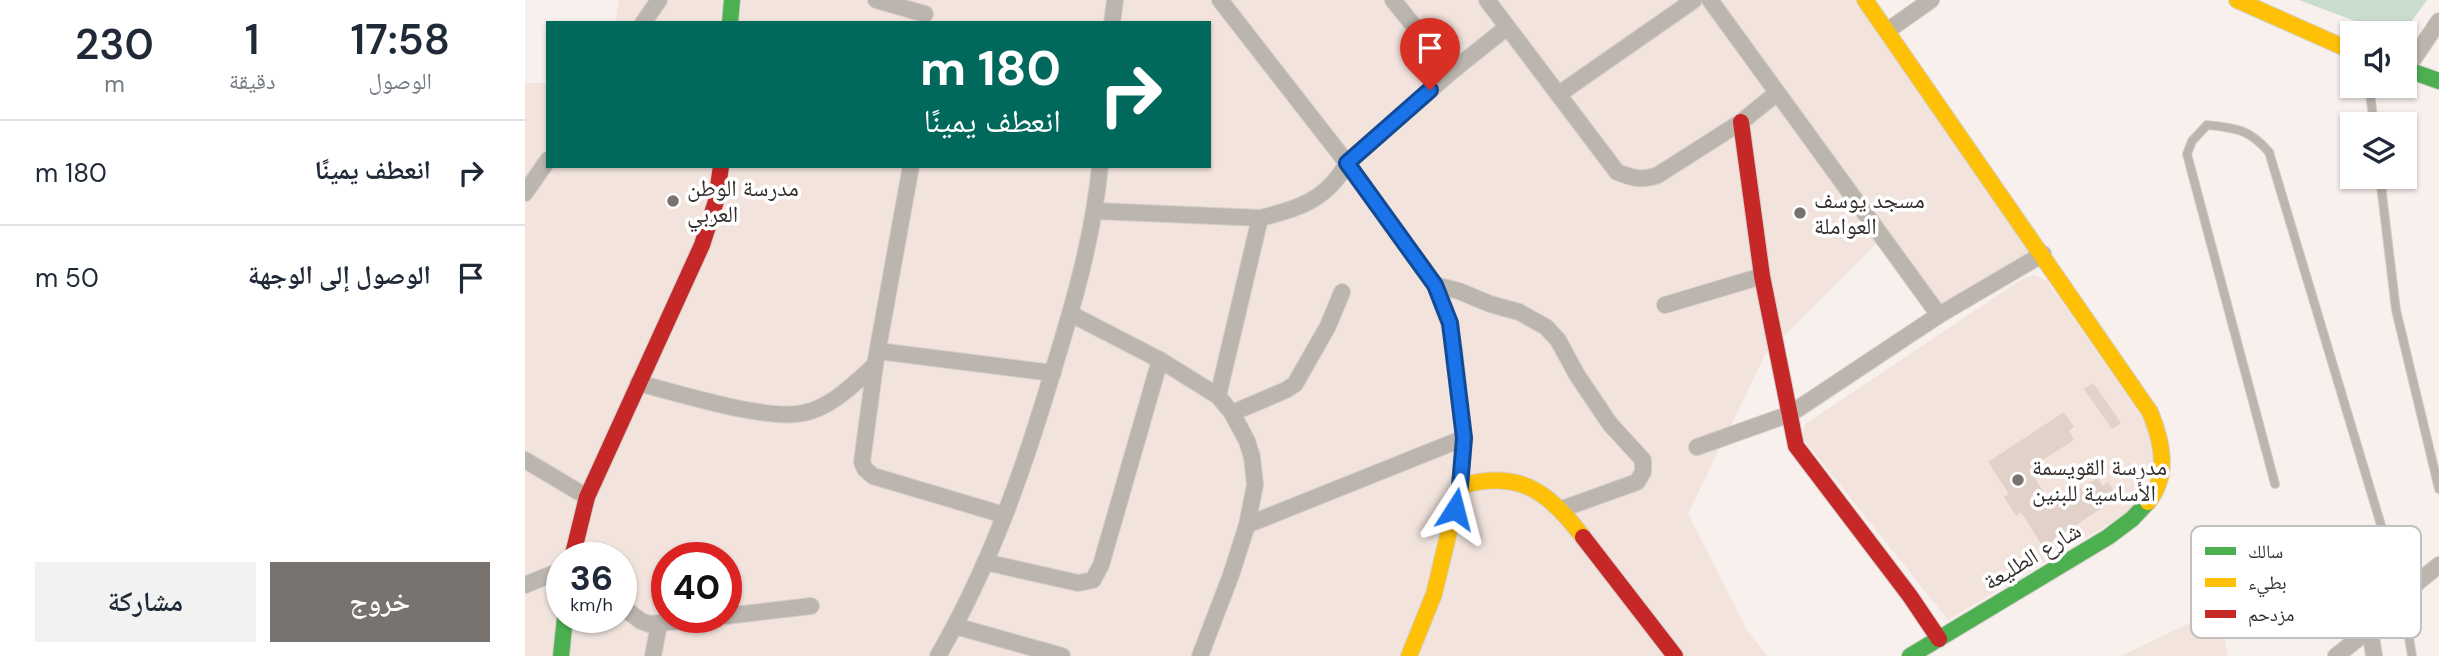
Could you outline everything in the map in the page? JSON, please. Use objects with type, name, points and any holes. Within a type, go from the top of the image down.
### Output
[{"type":"street","points":[[644,21],[659,0]]},
{"type":"street","points":[[730,21],[732,0]]},
{"type":"street","points":[[876,0],[925,12]]},
{"type":"street","points":[[1112,21],[1115,0]]},
{"type":"street","points":[[1220,0],[1347,163],[1435,285],[1450,323],[1464,438],[1460,486],[1446,557],[1433,601],[1409,656]]},
{"type":"street","points":[[1392,0],[1451,72]]},
{"type":"street","points":[[1487,0],[1617,172],[1633,179],[1645,180],[1658,175],[1741,122],[1777,93]]},
{"type":"street","points":[[1559,94],[1694,0]]},
{"type":"street","points":[[1710,0],[1939,315]]},
{"type":"street","points":[[1697,447],[1790,414],[1939,315],[2043,254],[1865,0]]},
{"type":"street","points":[[1887,31],[1931,0]]},
{"type":"street","points":[[2237,0],[2340,46]]},
{"type":"street","points":[[2417,53],[2439,21]]},
{"type":"street","points":[[1096,211],[1260,218],[1284,212],[1319,196],[1339,177],[1347,163],[1506,28]]},
{"type":"street","points":[[2417,74],[2439,81]]},
{"type":"street","points":[[1741,122],[1762,275],[1795,446],[1910,596],[1939,639]]},
{"type":"street","points":[[525,193],[546,163]]},
{"type":"street","points":[[576,542],[587,497],[711,224],[721,168]]},
{"type":"street","points":[[911,168],[877,358],[862,462],[873,476],[1005,515]]},
{"type":"street","points":[[938,656],[985,562],[1029,452],[1071,314],[1096,211],[1100,168]]},
{"type":"street","points":[[1218,396],[1260,218]]},
{"type":"street","name":"شارع الطليعة","points":[[1910,656],[2137,516],[2153,497],[2161,478],[2163,453],[2160,434],[2150,412],[2043,254]]},
{"type":"street","points":[[1665,305],[1762,275]]},
{"type":"street","points":[[1435,285],[1519,312],[1546,327],[1558,340],[1577,375],[1610,424],[1643,460],[1643,472],[1637,482],[1562,509]]},
{"type":"street","points":[[1232,413],[1295,384],[1328,326],[1342,292]]},
{"type":"street","points":[[1071,314],[1160,360],[1218,396],[1232,413],[1252,457],[1255,485],[1247,525],[1200,656]]},
{"type":"street","points":[[638,383],[741,408],[788,415],[806,413],[824,405],[852,386],[877,358]]},
{"type":"street","points":[[877,358],[1053,373]]},
{"type":"street","points":[[985,562],[1079,583],[1093,580],[1101,565],[1160,360]]},
{"type":"street","points":[[1247,525],[1464,438]]},
{"type":"street","points":[[525,460],[587,497]]},
{"type":"street","points":[[1460,486],[1481,480],[1504,480],[1532,488],[1562,509],[1675,656]]},
{"type":"street","points":[[2421,580],[2439,565]]},
{"type":"street","points":[[525,585],[546,576]]},
{"type":"street","points":[[742,614],[811,606]]},
{"type":"street","points":[[955,626],[1062,656]]},
{"type":"street","points":[[561,656],[563,633]]},
{"type":"street","points":[[653,656],[658,633]]},
{"type":"street","points":[[2336,656],[2359,638]]},
{"type":"street","points":[[2372,638],[2374,656]]},
{"type":"lane","points":[[2275,484],[2187,154],[2192,141],[2207,125],[2235,128],[2255,136],[2269,152],[2381,526]]},
{"type":"lane","points":[[2381,189],[2396,310],[2439,489]]},
{"type":"lane","points":[[2409,638],[2412,656]]},
{"type":"shaded area","points":[[619,0],[1870,0],[2045,249],[1944,314],[1883,237],[1765,355],[1688,514],[1747,630],[1767,656],[525,656],[525,83],[546,83],[546,168],[1211,168],[1211,21],[615,21]]},
{"type":"shaded area","points":[[2034,275],[2047,281],[2155,435],[2155,476],[2134,509],[1948,620],[1804,440],[1803,432],[1805,424],[2022,279]]},
{"type":"shaded area","points":[[2191,622],[2191,638],[2225,638],[2228,656],[2121,656]]},
{"type":"green space","points":[[2299,0],[2427,0],[2412,21],[2355,21]]},
{"type":"building","points":[[2093,383],[2121,423],[2112,429],[2084,389]]},
{"type":"building","name":"مدرسة القويسمة الأساسية للبنين","points":[[2064,412],[2074,427],[2069,431],[2074,440],[2029,469],[2053,506],[2097,478],[2103,486],[2108,482],[2118,497],[2043,547],[2021,512],[2016,516],[2004,497],[2009,494],[1988,462]]},
{"type":"traffic: fast","points":[[730,21],[732,0]]},
{"type":"traffic: fast","points":[[2417,73],[2439,81]]},
{"type":"traffic: fast","points":[[1910,656],[2108,537],[2132,519],[2148,502]]},
{"type":"traffic: fast","points":[[561,656],[563,633]]},
{"type":"traffic: slow","points":[[1865,0],[2150,412],[2158,434],[2162,458],[2159,481],[2148,502]]},
{"type":"traffic: slow","points":[[2237,0],[2340,46]]},
{"type":"traffic: slow","points":[[1409,656],[1434,594],[1460,486],[1499,480],[1531,488],[1557,507],[1583,537]]},
{"type":"traffic: jam","points":[[1741,122],[1762,276],[1796,446],[1910,596],[1939,639]]},
{"type":"traffic: jam","points":[[576,542],[587,497],[702,245],[716,201],[721,168]]},
{"type":"traffic: jam","points":[[1583,537],[1675,656]]},
{"type":"place","name":"مدرسة الوطن العربي","points":[[673,201]]},
{"type":"place","name":"مسجد يوسف العواملة","points":[[1800,213]]},
{"type":"place","name":"مدرسة القويسمة الأساسية للبنين","points":[[2018,480]]},
{"type":"route","points":[[1430,90],[1347,163],[1435,285],[1450,323],[1464,438],[1455,509]]}]
